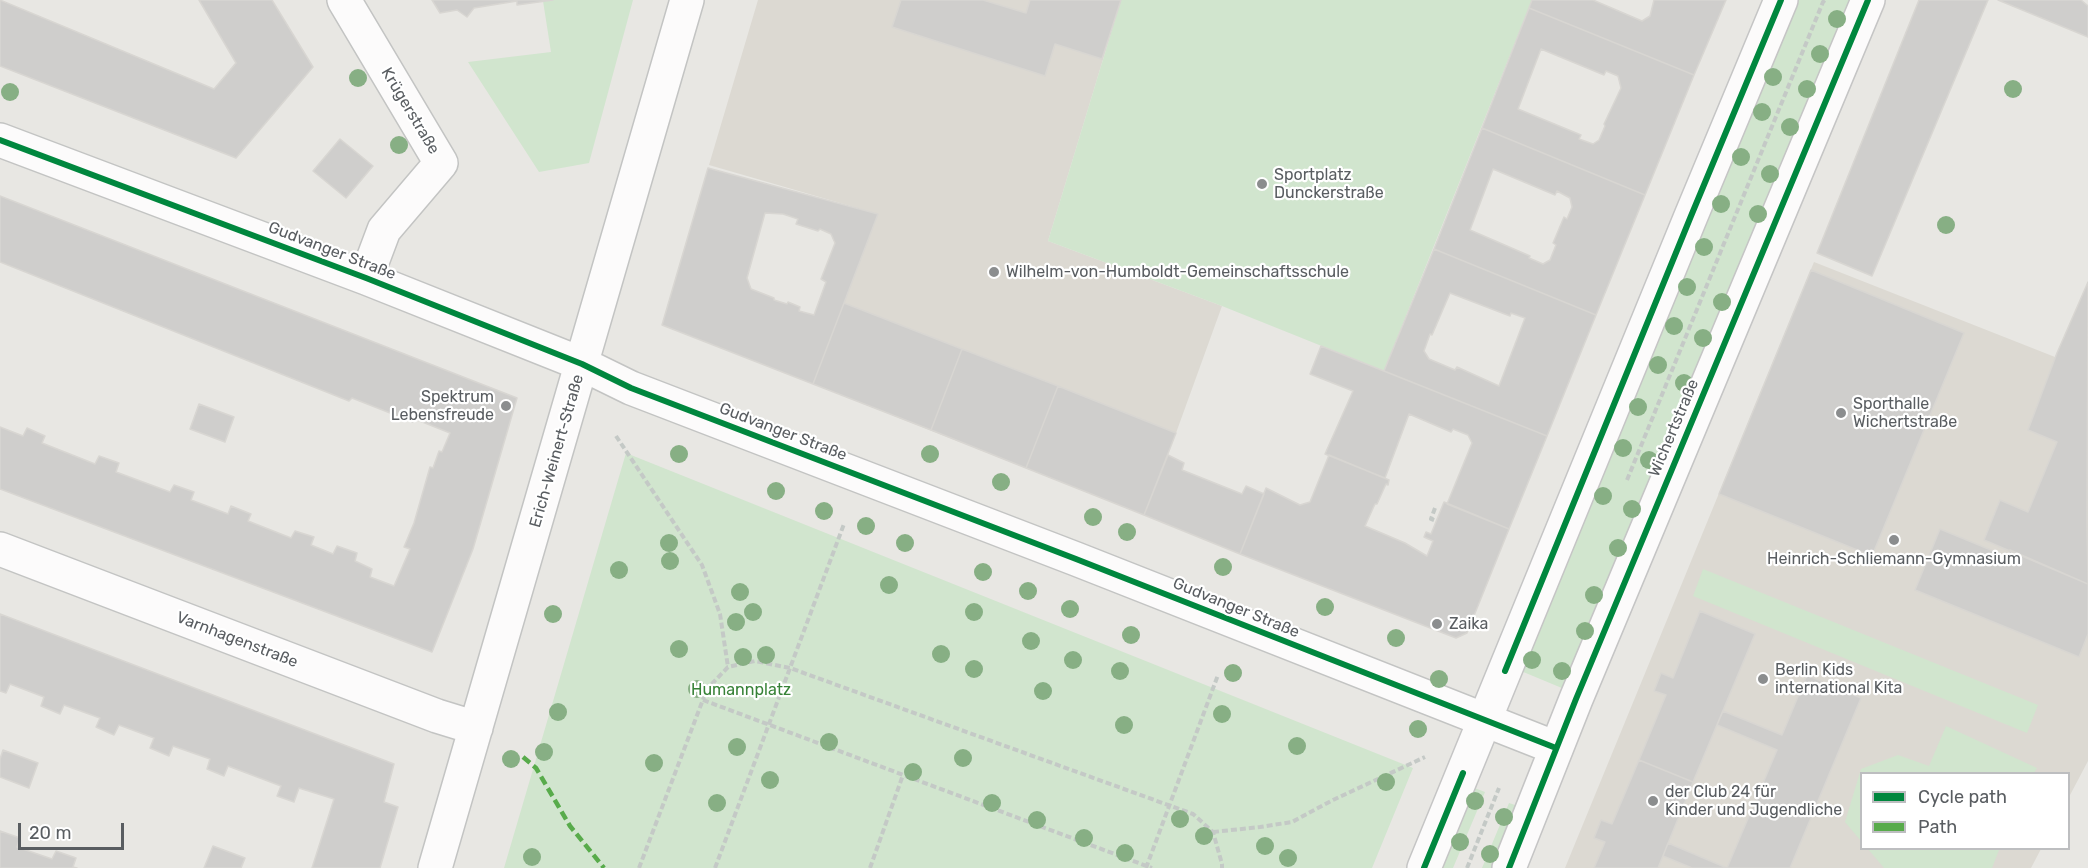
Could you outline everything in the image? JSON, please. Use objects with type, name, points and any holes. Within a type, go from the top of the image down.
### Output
[{"type":"street","name":"Krügerstraße","points":[[344,0],[441,163],[384,230],[366,278]]},
{"type":"street","name":"Erich-Weinert-Straße","points":[[435,868],[687,0]]},
{"type":"street","points":[[1424,868],[1781,0]]},
{"type":"street","name":"Wichertstraße","points":[[1509,868],[1556,748],[1868,0]]},
{"type":"street","name":"Gudvanger Straße","points":[[0,140],[366,278],[582,364],[631,388],[1076,559],[1556,748]]},
{"type":"street","name":"Varnhagenstraße","points":[[0,549],[437,716],[476,728]]},
{"type":"path","points":[[1625,483],[1823,0]]},
{"type":"path","points":[[616,436],[702,565],[720,614],[728,667]]},
{"type":"path","points":[[1435,508],[1431,519],[1436,521]]},
{"type":"path","points":[[715,868],[844,524]]},
{"type":"path","points":[[639,868],[707,689],[728,667],[755,661],[790,668],[1193,814],[1213,832],[1222,868]]},
{"type":"path","points":[[703,700],[1149,867],[1218,675]]},
{"type":"path","points":[[1213,832],[1292,822],[1425,757]]},
{"type":"path","points":[[870,868],[903,775]]},
{"type":"path","points":[[1491,785],[1508,792]]},
{"type":"path","points":[[1467,868],[1499,788]]},
{"type":"shaded area","name":"Wilhelm-von-Humboldt-Gemeinschaftsschule","points":[[758,0],[1121,0],[1048,241],[1222,306],[1144,515],[813,384],[878,214],[709,165]]},
{"type":"shaded area","name":"Heinrich-Schliemann-Gymnasium","points":[[1814,262],[2055,357],[2088,282],[2088,761],[2070,795],[2070,772],[1860,772],[1860,850],[2040,850],[2031,868],[1565,868]]},
{"type":"green space","points":[[633,0],[589,163],[539,172],[468,62],[551,52],[543,1]]},
{"type":"green space","name":"Sportplatz Dunckerstraße","points":[[1121,0],[1532,0],[1384,371],[1222,306],[1048,241]]},
{"type":"green space","points":[[1796,0],[1853,0],[1569,691],[1521,671]]},
{"type":"green space","name":"Humannplatz","points":[[626,453],[1413,768],[1372,868],[504,868]]},
{"type":"green space","points":[[1703,569],[2038,705],[2027,733],[1693,596]]},
{"type":"green space","points":[[1946,726],[2037,768],[2035,772],[1860,772],[1861,769],[1898,755],[1929,766]]},
{"type":"green space","points":[[1860,772],[1860,840],[1845,822]]},
{"type":"green space","points":[[1472,787],[1485,792],[1453,868],[1440,868]]},
{"type":"green space","points":[[1509,803],[1521,807],[1495,868],[1482,868]]},
{"type":"green space","points":[[1869,850],[1999,850],[1992,868],[1884,868]]},
{"type":"building","points":[[0,0],[214,89],[236,63],[199,0],[272,0],[313,67],[236,158],[0,66]]},
{"type":"building","points":[[432,0],[553,0],[517,5],[517,1],[474,8],[467,17],[457,10],[440,13]]},
{"type":"building","points":[[901,0],[983,0],[1026,13],[1030,0],[1121,0],[1102,59],[1055,44],[1045,76],[892,27]]},
{"type":"building","points":[[1532,0],[1593,0],[1642,21],[1650,16],[1654,0],[1726,0],[1694,75],[1529,8]]},
{"type":"building","points":[[1919,0],[1988,0],[1872,276],[1817,253]]},
{"type":"building","points":[[1998,0],[2081,0],[2088,6],[2088,37]]},
{"type":"building","points":[[1529,8],[1694,75],[1645,195],[1482,128]],"holes":[[[1541,49],[1604,75],[1606,71],[1618,76],[1621,88],[1599,140],[1593,144],[1579,139],[1581,135],[1518,109]]]},
{"type":"building","points":[[1482,128],[1645,195],[1596,315],[1434,249]],"holes":[[[1493,169],[1555,195],[1557,191],[1570,198],[1572,207],[1567,219],[1564,217],[1553,243],[1556,245],[1550,260],[1543,264],[1470,230]]]},
{"type":"building","points":[[340,139],[373,166],[346,198],[313,171]]},
{"type":"building","points":[[708,168],[878,214],[813,384],[662,325]],"holes":[[[765,213],[783,214],[798,219],[796,224],[831,234],[835,243],[821,279],[826,282],[814,315],[799,311],[800,307],[788,302],[787,304],[774,300],[774,298],[751,289],[747,278]]]},
{"type":"building","points":[[0,196],[517,398],[473,549],[432,652],[0,489],[0,427],[23,436],[27,428],[45,436],[42,443],[95,464],[99,456],[119,463],[116,472],[170,492],[174,485],[194,492],[191,500],[228,514],[231,506],[251,514],[248,521],[291,538],[295,531],[314,537],[311,545],[333,554],[337,546],[357,553],[355,561],[372,569],[370,577],[394,586],[410,549],[404,547],[414,523],[430,467],[433,468],[439,451],[442,452],[450,433],[415,419],[413,422],[352,398],[349,401],[0,262]]},
{"type":"building","points":[[1434,249],[1596,315],[1547,436],[1384,371]],"holes":[[[1450,293],[1510,316],[1511,313],[1525,318],[1499,386],[1457,367],[1455,370],[1429,359],[1424,351]]]},
{"type":"building","name":"Sporthalle Wichertstraße","points":[[1811,270],[1964,333],[1872,556],[1719,494]]},
{"type":"building","points":[[2088,282],[2088,584],[1984,540],[2000,500],[2028,512],[2057,442],[2028,430],[2057,353]]},
{"type":"building","points":[[844,303],[962,349],[931,430],[813,384]]},
{"type":"building","points":[[1321,346],[1547,436],[1509,529],[1447,504],[1472,443],[1468,435],[1453,429],[1451,432],[1409,414],[1385,478],[1325,454],[1353,391],[1310,374]]},
{"type":"building","points":[[962,349],[1058,386],[1026,468],[931,430]]},
{"type":"building","points":[[1058,386],[1176,433],[1144,515],[1026,468]]},
{"type":"building","points":[[199,404],[234,417],[225,442],[190,429]]},
{"type":"building","points":[[1168,455],[1184,463],[1182,470],[1242,494],[1246,486],[1264,494],[1240,554],[1144,515]]},
{"type":"building","points":[[1329,455],[1389,480],[1365,526],[1405,543],[1427,556],[1433,541],[1424,537],[1426,532],[1431,534],[1444,502],[1509,529],[1467,633],[1456,638],[1240,554],[1266,488],[1300,505],[1310,502]]},
{"type":"building","points":[[1940,529],[2008,557],[2010,550],[2088,584],[2088,634],[2079,657],[1915,590]]},
{"type":"building","points":[[1700,611],[1755,634],[1693,782],[1639,760],[1666,695],[1654,691],[1661,673],[1673,678]]},
{"type":"building","points":[[0,614],[394,764],[384,802],[398,807],[380,868],[312,868],[334,799],[299,788],[294,802],[277,796],[281,786],[228,766],[224,776],[207,769],[210,759],[173,746],[169,756],[150,748],[154,738],[119,725],[114,735],[96,727],[100,718],[64,705],[60,714],[41,706],[44,697],[10,684],[6,693],[0,691]]},
{"type":"building","points":[[1807,675],[1861,698],[1790,868],[1727,868],[1777,750],[1717,725],[1723,711],[1782,735]]},
{"type":"building","points":[[3,750],[38,763],[29,788],[0,777],[0,759]]},
{"type":"building","name":"der Club 24 für Kinder und Jugendliche","points":[[1639,760],[1693,782],[1658,868],[1594,868],[1605,842],[1594,838],[1601,820],[1612,824]]},
{"type":"building","points":[[0,831],[20,838],[17,847],[52,859],[56,851],[76,858],[73,867],[77,868],[0,868]]},
{"type":"building","points":[[1668,843],[1727,868],[1692,868],[1663,856]]},
{"type":"building","points":[[213,846],[245,858],[241,868],[204,868]]},
{"type":"marked path","points":[[523,757],[536,768],[570,826],[604,868]]},
{"type":"cycle path","points":[[1505,671],[1781,0]]},
{"type":"cycle path","points":[[1509,868],[1576,699],[1868,0]]},
{"type":"cycle path","points":[[0,140],[366,278],[582,364],[631,388],[1076,559],[1556,748]]},
{"type":"cycle path","points":[[1424,868],[1463,773]]},
{"type":"place","name":"Sportplatz Dunckerstraße","points":[[1262,184]]},
{"type":"place","name":"Wilhelm-von-Humboldt-Gemeinschaftsschule","points":[[994,272]]},
{"type":"place","name":"Spektrum Lebensfreude","points":[[506,406]]},
{"type":"place","name":"Sporthalle Wichertstraße","points":[[1841,413]]},
{"type":"place","name":"Heinrich-Schliemann-Gymnasium","points":[[1894,540]]},
{"type":"place","name":"Zaika","points":[[1437,624]]},
{"type":"place","name":"Berlin Kids international Kita","points":[[1763,679]]},
{"type":"place","name":"der Club 24 für Kinder und Jugendliche","points":[[1653,801]]}]
